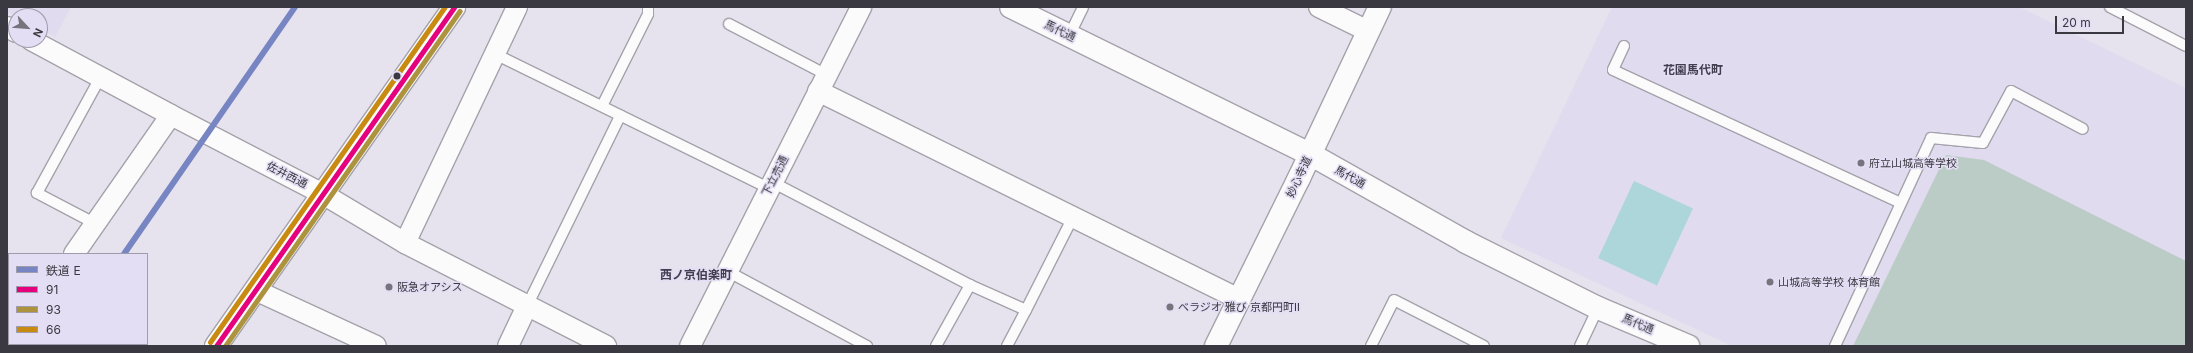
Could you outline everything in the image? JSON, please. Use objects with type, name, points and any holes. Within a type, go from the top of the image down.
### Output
[{"type":"main road","points":[[216,346],[454,7]]},
{"type":"main road","name":"馬代通","points":[[1011,7],[1310,154],[1466,242],[1598,308],[1688,346]]},
{"type":"main road","name":"妙心寺道","points":[[1219,345],[1380,7]]},
{"type":"street","points":[[405,243],[517,7]]},
{"type":"street","name":"下立売通","points":[[690,346],[861,7]]},
{"type":"street","points":[[1319,7],[1368,31]]},
{"type":"street","name":"佐井西通","points":[[46,48],[323,194],[405,243],[606,346]]},
{"type":"street","points":[[822,83],[1072,219],[1240,300]]},
{"type":"street","points":[[75,253],[171,115]]},
{"type":"street","points":[[255,290],[376,346]]},
{"type":"street","points":[[508,346],[528,306]]},
{"type":"lane","points":[[602,106],[648,14],[648,7]]},
{"type":"lane","points":[[1069,36],[1083,7]]},
{"type":"lane","points":[[2110,7],[2186,46]]},
{"type":"lane","points":[[729,24],[822,83]]},
{"type":"lane","points":[[1624,46],[1613,70],[1901,203]]},
{"type":"lane","points":[[495,54],[620,116],[770,185],[970,285],[1026,310]]},
{"type":"lane","points":[[96,224],[37,193],[100,78]]},
{"type":"lane","points":[[1835,346],[1932,138],[1983,143],[2012,91],[2083,129]]},
{"type":"lane","points":[[528,306],[620,116]]},
{"type":"lane","points":[[1007,346],[1072,219]]},
{"type":"lane","points":[[727,271],[867,346]]},
{"type":"lane","points":[[936,346],[970,285]]},
{"type":"lane","points":[[1372,346],[1394,300],[1484,346]]},
{"type":"lane","points":[[1580,346],[1598,308]]},
{"type":"shaded area","points":[[7,7],[71,7],[55,37],[48,33],[48,8],[8,8],[7,12]]},
{"type":"shaded area","name":"府立山城高等学校","points":[[1612,7],[2019,7],[2186,88],[2186,346],[1732,346],[1501,238]]},
{"type":"shaded area","points":[[1946,155],[1984,160],[2186,261],[2186,346],[1853,346]]},
{"type":"water","points":[[1634,181],[1693,208],[1657,286],[1598,258]]},
{"type":"rail line","name":"E","points":[[125,253],[295,7]]},
{"type":"transit line","name":"66","points":[[210,342],[445,7]]},
{"type":"transit line","name":"91","points":[[216,346],[454,7]]},
{"type":"transit line","name":"93","points":[[225,346],[460,11]]},
{"type":"place","name":"府立山城高等学校","points":[[1861,163]]},
{"type":"place","name":"山城高等学校 体育館","points":[[1770,282]]},
{"type":"place","name":"阪急オアシス","points":[[389,287]]},
{"type":"place","name":"べラジオ 雅び 京都円町Ⅱ","points":[[1170,307]]},
{"type":"district","name":"花園馬代町","points":[[1693,70]]},
{"type":"district","name":"西ノ京伯楽町","points":[[696,275]]}]
